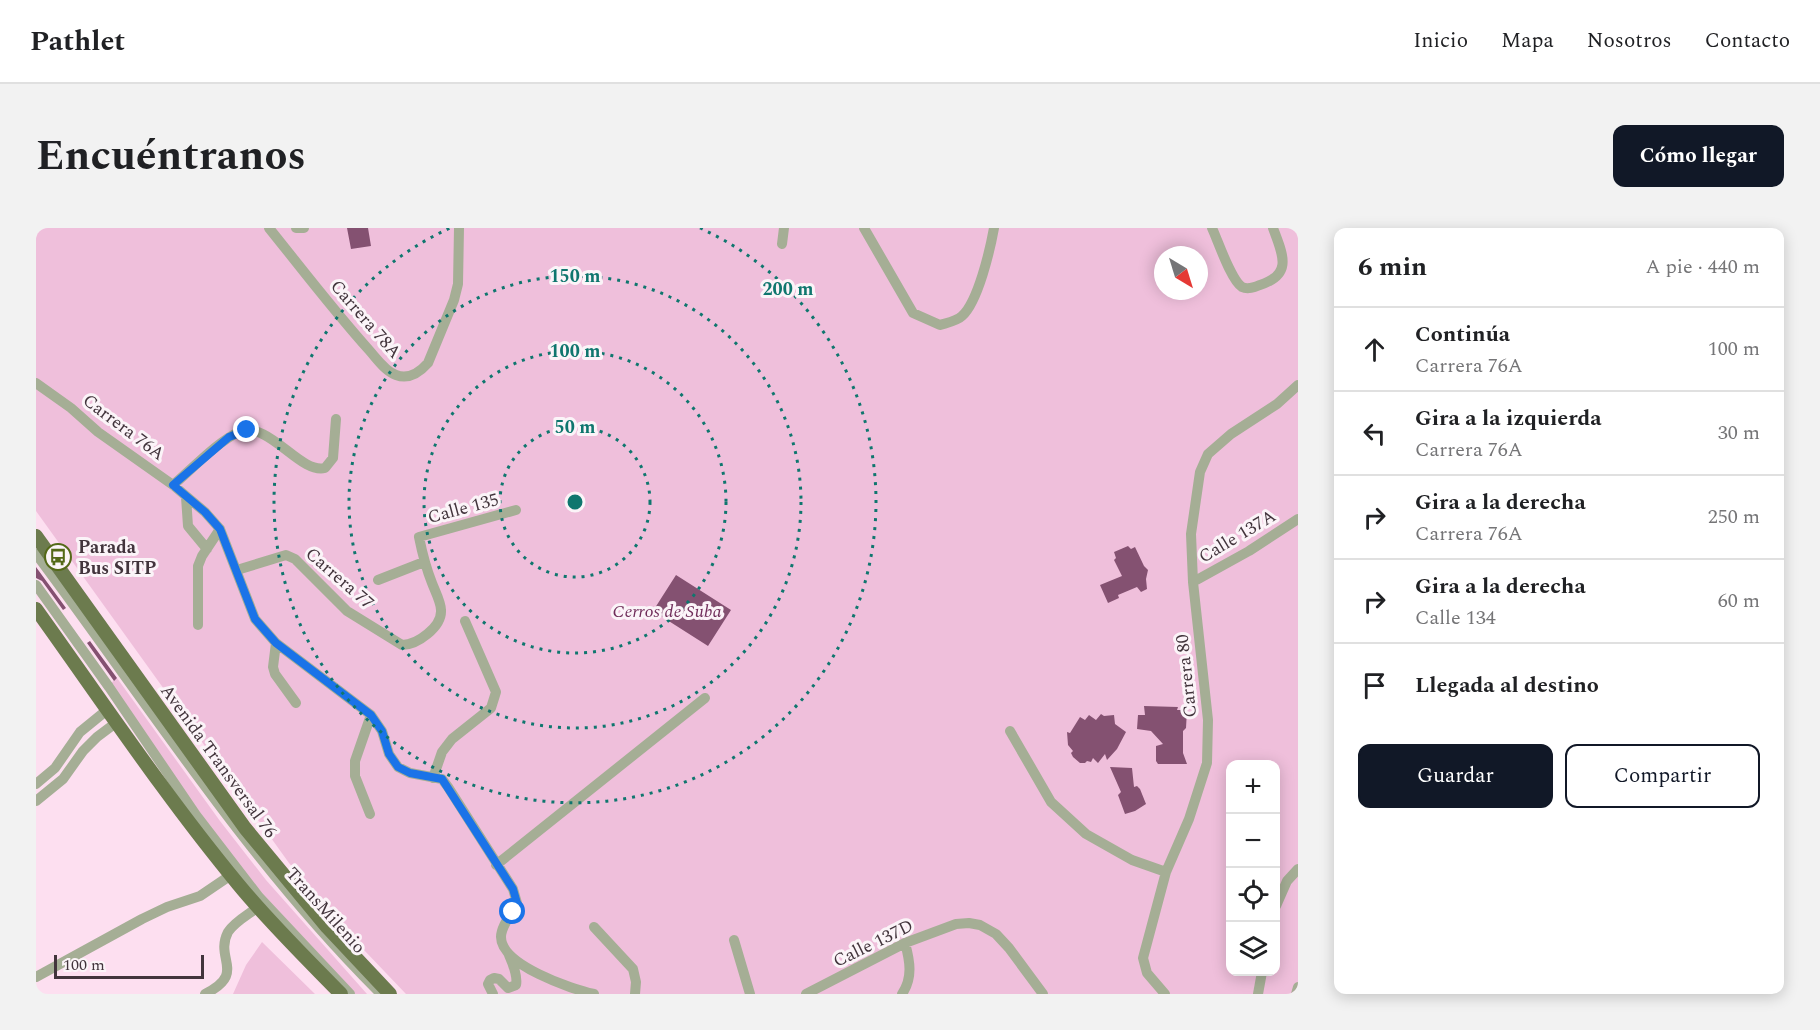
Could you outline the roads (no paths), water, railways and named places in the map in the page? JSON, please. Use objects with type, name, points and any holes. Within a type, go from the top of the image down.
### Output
[{"type":"main road","name":"Avenida Transversal 76","points":[[36,536],[245,828],[327,927],[390,994]]},
{"type":"main road","points":[[36,609],[107,710],[231,874],[258,907],[341,994]]},
{"type":"street","name":"Carrera 78A","points":[[269,228],[356,335],[387,370],[398,376],[410,376],[421,371],[428,363],[456,292],[461,231]]},
{"type":"street","points":[[296,228],[304,228]]},
{"type":"street","points":[[782,244],[784,228]]},
{"type":"street","points":[[864,228],[913,314],[940,325],[961,317],[972,301],[990,252],[994,228]]},
{"type":"street","points":[[1212,228],[1235,280],[1242,286],[1250,288],[1273,281],[1282,271],[1284,258],[1273,228]]},
{"type":"street","name":"Carrera 76A","points":[[36,383],[71,408],[98,432],[173,485],[205,512],[220,529],[255,619],[276,643],[371,715],[382,731],[389,754],[398,767],[410,773],[442,779],[513,889],[517,903],[501,933],[501,942],[508,952]]},
{"type":"street","name":"Carrera 80","points":[[1165,994],[1147,973],[1143,958],[1166,872],[1189,819],[1208,763],[1208,720],[1193,582],[1191,534],[1200,472],[1208,454],[1231,434],[1277,404],[1298,385]]},
{"type":"street","points":[[173,485],[229,437],[247,430],[264,435],[314,468],[326,468],[333,458],[336,419]]},
{"type":"street","points":[[186,497],[188,526],[207,549]]},
{"type":"street","name":"Calle 135","points":[[424,562],[419,537],[516,510]]},
{"type":"street","name":"Calle 137A","points":[[1193,582],[1249,551],[1298,519]]},
{"type":"street","points":[[198,625],[198,566],[220,529]]},
{"type":"street","name":"TransMilenio","points":[[36,554],[254,852],[295,902],[382,994]]},
{"type":"street","name":"Carrera 77","points":[[237,570],[286,555],[295,559],[347,611],[402,645],[410,645],[421,640],[439,620],[441,610],[424,562]]},
{"type":"street","points":[[378,580],[424,562]]},
{"type":"street","points":[[36,585],[196,815],[252,888],[350,994]]},
{"type":"street","points":[[433,778],[441,752],[452,739],[491,708],[496,692],[465,621]]},
{"type":"street","points":[[276,643],[273,667],[275,674],[296,703]]},
{"type":"street","points":[[496,865],[705,698]]},
{"type":"street","points":[[107,710],[80,732],[55,768],[36,784],[40,798],[63,779],[95,739],[117,722]]},
{"type":"street","points":[[370,814],[355,776],[355,761],[371,715]]},
{"type":"street","points":[[1010,731],[1051,802],[1079,828],[1132,860],[1166,872]]},
{"type":"street","points":[[1280,896],[1287,881],[1298,869]]},
{"type":"street","points":[[36,977],[167,907],[200,896],[231,874]]},
{"type":"street","points":[[205,994],[225,982],[227,934],[233,926],[258,907]]},
{"type":"street","name":"Calle 137D","points":[[806,994],[905,943],[956,924],[969,923],[980,925],[996,934],[1043,994]]},
{"type":"street","points":[[594,927],[633,969],[636,982],[635,994]]},
{"type":"street","points":[[734,940],[750,994]]},
{"type":"street","points":[[902,994],[908,980],[910,961],[905,943]]},
{"type":"street","points":[[493,994],[488,984],[494,978],[499,979],[508,988],[516,985],[513,963],[508,952]]},
{"type":"street","points":[[508,952],[525,967],[547,978],[594,994]]},
{"type":"street","points":[[1258,994],[1261,976]]},
{"type":"street","points":[[1296,994],[1298,987]]},
{"type":"place","name":"Parada Bus SITP","points":[[58,557]]},
{"type":"park label","name":"Cerros de Suba","points":[[667,611]]}]
